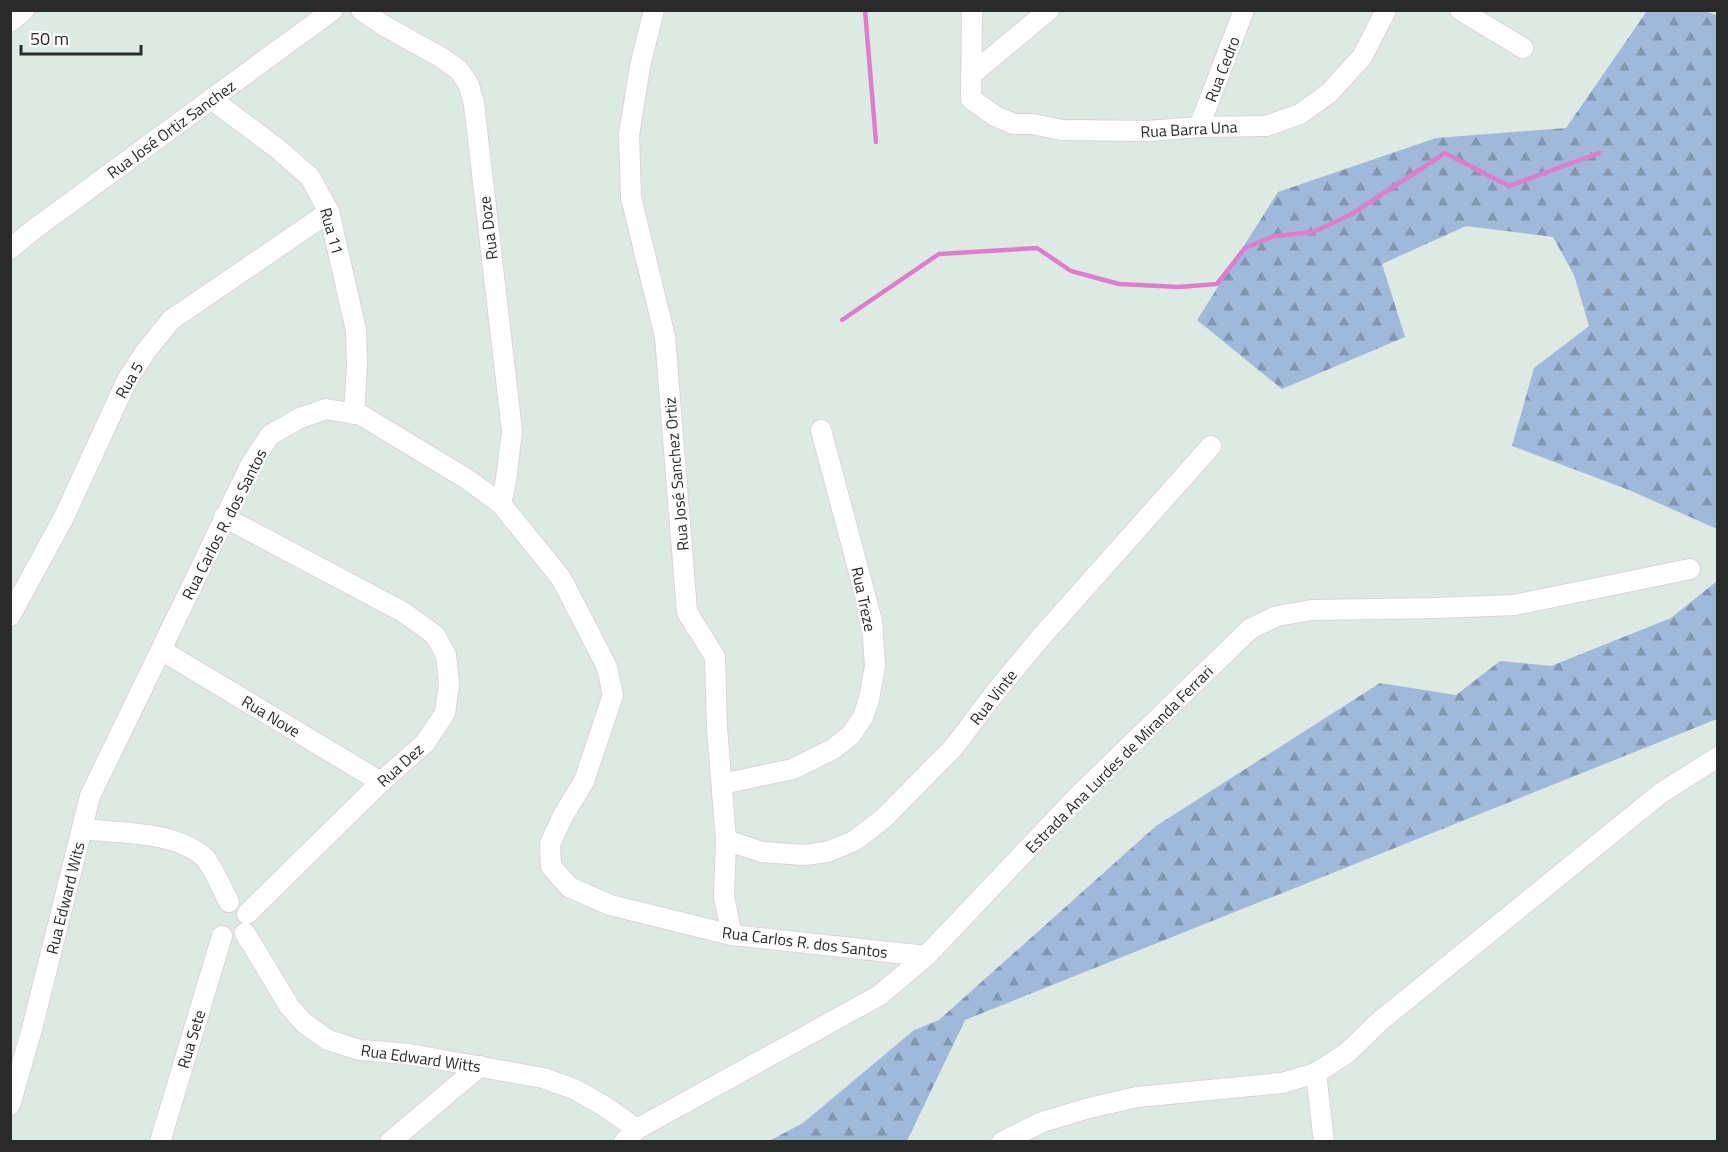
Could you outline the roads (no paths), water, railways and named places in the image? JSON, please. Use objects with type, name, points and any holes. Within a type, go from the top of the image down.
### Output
[{"type":"street","points":[[10,22],[24,10]]},
{"type":"street","name":"Rua José Ortiz Sanchez","points":[[10,249],[333,10]]},
{"type":"street","name":"Rua Doze","points":[[361,10],[383,25],[442,57],[459,70],[469,85],[474,104],[512,431],[501,504]]},
{"type":"street","name":"Rua José Sanchez Ortiz","points":[[654,10],[640,66],[629,135],[631,197],[664,337],[687,612],[715,657],[717,728],[726,840],[724,897],[732,935]]},
{"type":"street","points":[[971,75],[972,10]]},
{"type":"street","points":[[971,75],[1049,10]]},
{"type":"street","name":"Rua Cedro","points":[[1199,127],[1244,10]]},
{"type":"street","name":"Rua Barra Una","points":[[971,75],[971,99],[995,116],[1014,124],[1032,124],[1062,130],[1148,132],[1199,127],[1266,126],[1300,114],[1329,93],[1362,57],[1386,10]]},
{"type":"street","points":[[1460,10],[1523,48]]},
{"type":"street","name":"Rua 11","points":[[211,99],[278,148],[310,177],[329,212],[356,330],[357,365],[354,414]]},
{"type":"street","name":"Rua 5","points":[[10,616],[64,517],[127,380],[146,351],[171,320],[329,212]]},
{"type":"street","name":"Rua Carlos R. dos Santos","points":[[82,830],[90,796],[250,464],[270,435],[284,425],[326,409],[361,415],[467,479],[501,504],[561,578],[608,667],[613,695],[584,781],[563,816],[550,844],[551,866],[569,887],[610,905],[732,935],[926,956]]},
{"type":"street","name":"Rua Treze","points":[[722,784],[793,769],[833,749],[851,735],[863,717],[869,699],[875,666],[872,621],[821,430]]},
{"type":"street","name":"Rua Vinte","points":[[726,840],[762,852],[804,855],[827,852],[854,841],[884,818],[954,747],[1042,636],[1211,446]]},
{"type":"street","name":"Rua Dez","points":[[225,517],[403,612],[435,635],[446,655],[449,684],[445,713],[425,743],[381,782],[246,924]]},
{"type":"street","name":"Estrada Ana Lurdes de Miranda Ferrari","points":[[631,1135],[880,995],[926,956],[1079,795],[1250,629],[1277,616],[1312,610],[1514,605],[1690,569]]},
{"type":"street","name":"Rua Nove","points":[[160,650],[381,782]]},
{"type":"street","points":[[1002,1142],[1042,1122],[1137,1097],[1282,1083],[1316,1073],[1347,1053],[1380,1021],[1653,799],[1718,757]]},
{"type":"street","name":"Rua Edward Wits","points":[[10,1105],[32,1029],[82,830],[150,836],[181,842],[205,858],[229,902],[238,903],[246,924]]},
{"type":"street","points":[[229,902],[222,912],[220,921],[222,936],[235,939],[246,924]]},
{"type":"street","name":"Rua Edward Witts","points":[[246,924],[289,1006],[304,1023],[328,1040],[360,1050],[409,1054],[543,1078],[574,1089],[604,1106],[631,1135]]},
{"type":"street","name":"Rua Sete","points":[[160,1142],[222,936]]},
{"type":"street","points":[[390,1142],[480,1066]]},
{"type":"street","points":[[1316,1073],[1324,1142]]},
{"type":"waterway","points":[[865,10],[876,142]]},
{"type":"waterway","points":[[842,320],[939,254],[1037,248],[1071,271],[1119,284],[1179,287],[1217,284],[1245,248],[1274,236],[1313,232],[1352,214],[1445,153],[1509,186],[1599,153]]}]
